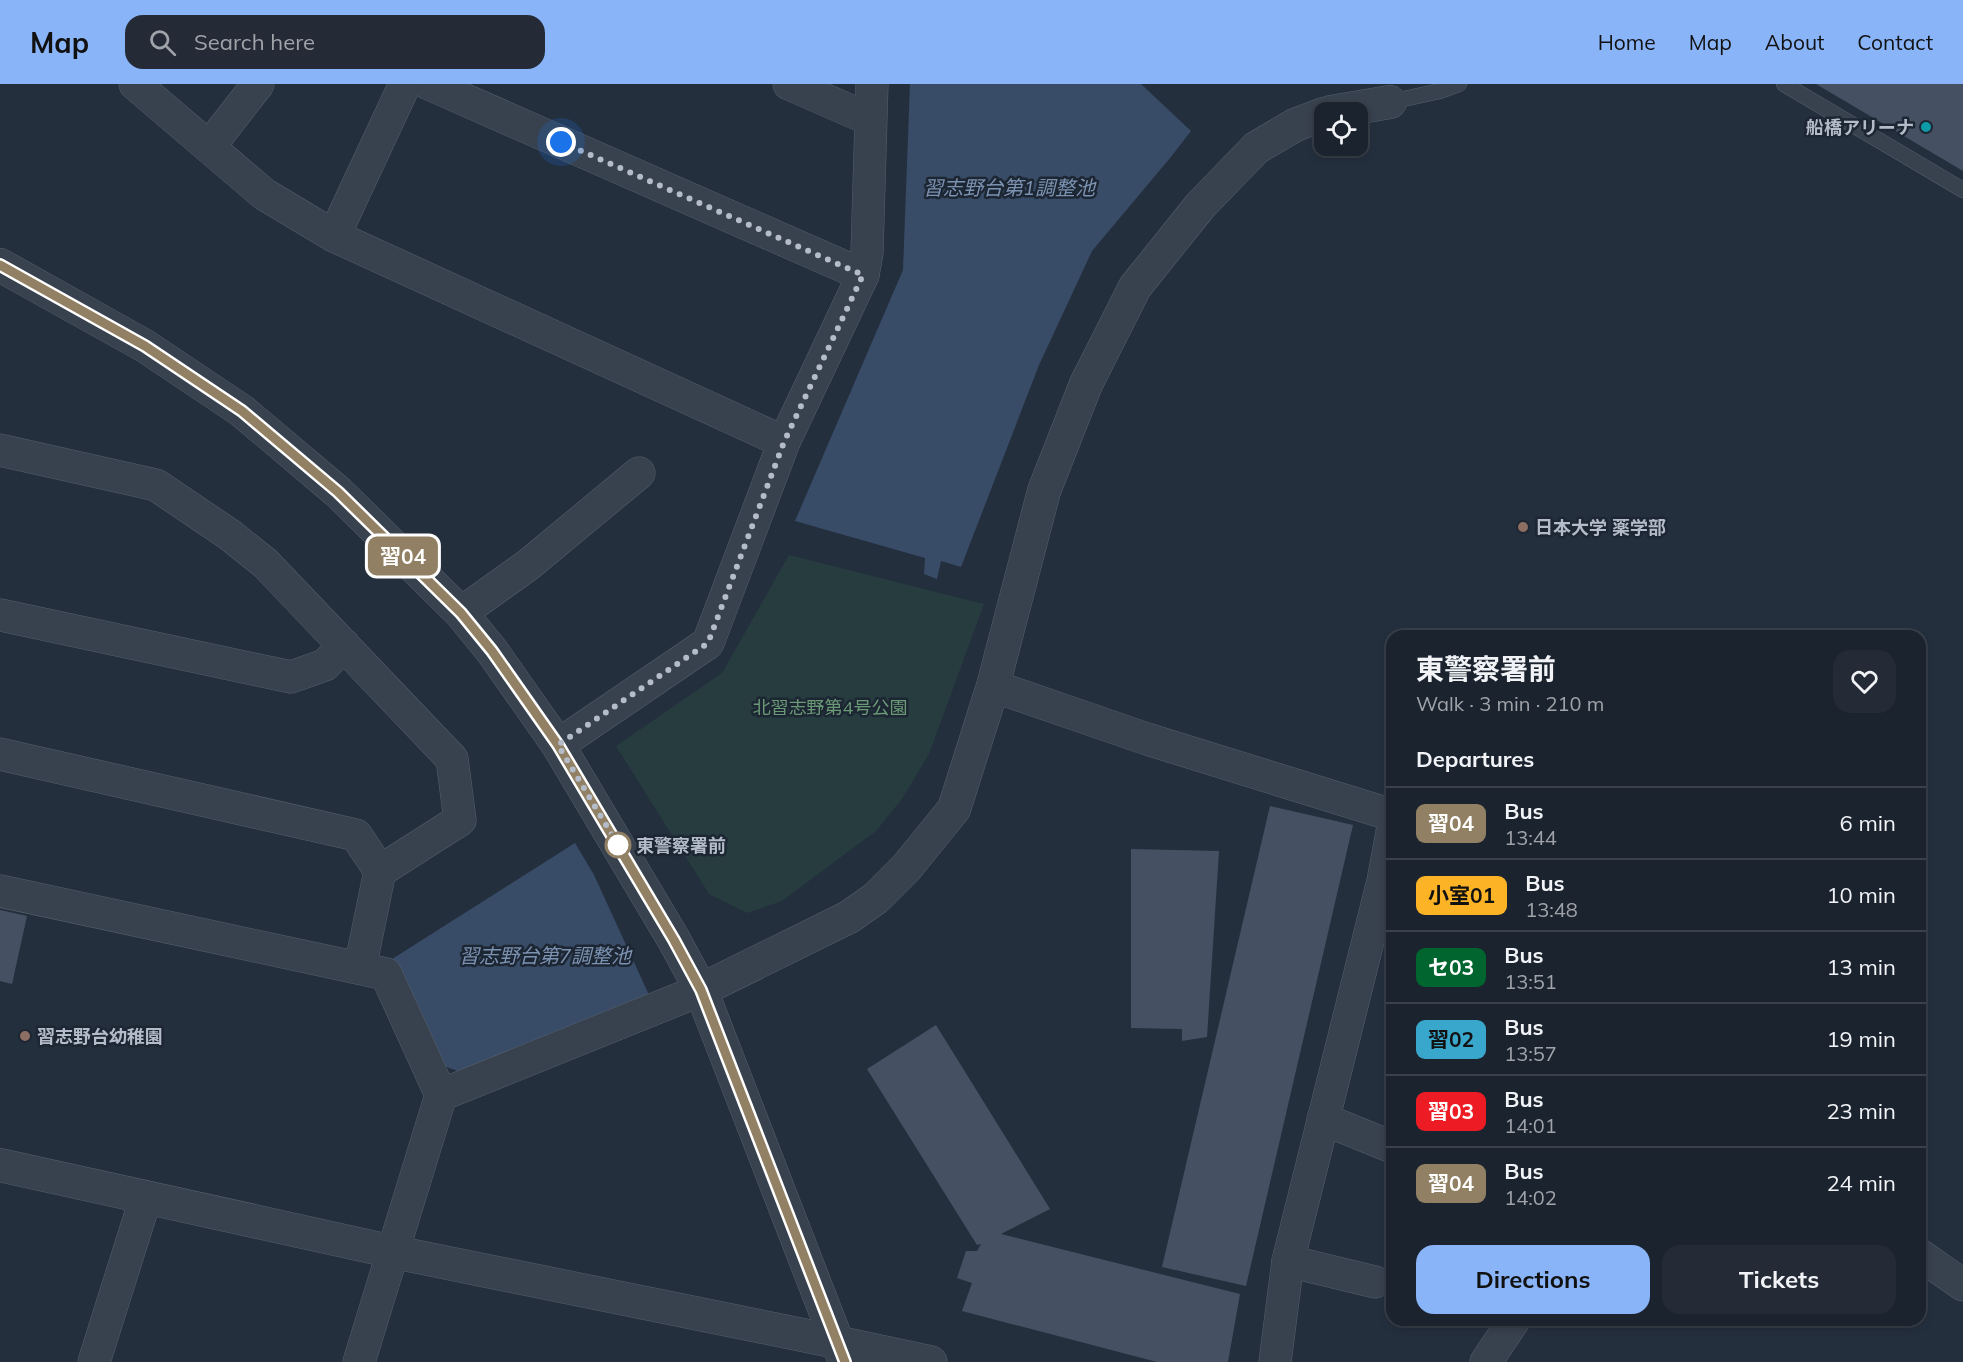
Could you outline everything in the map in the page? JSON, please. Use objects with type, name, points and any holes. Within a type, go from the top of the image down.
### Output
[{"type":"street","points":[[135,84],[264,195],[334,236],[784,442]]},
{"type":"street","points":[[209,147],[258,84]]},
{"type":"street","points":[[334,236],[405,84]]},
{"type":"street","points":[[429,84],[479,94],[863,275]]},
{"type":"street","points":[[789,84],[869,119]]},
{"type":"street","points":[[558,745],[708,643],[784,442],[863,275],[867,253],[869,119],[872,84]]},
{"type":"street","points":[[1368,106],[1390,102]]},
{"type":"street","points":[[441,1095],[701,990],[849,917],[876,898],[906,868],[954,809],[993,686],[1044,491],[1086,384],[1135,287],[1200,206],[1256,148],[1294,125],[1314,118]]},
{"type":"street","points":[[0,265],[145,346],[242,411],[338,492],[461,613],[492,651],[558,745],[701,990],[841,1352]]},
{"type":"street","points":[[0,450],[156,485],[230,535],[265,563],[452,759],[460,819],[380,871],[360,968]]},
{"type":"street","points":[[461,613],[528,565],[639,473]]},
{"type":"street","points":[[0,615],[291,677],[325,665],[344,645]]},
{"type":"street","points":[[993,686],[1147,739],[1386,813]]},
{"type":"street","points":[[0,754],[356,835],[380,871]]},
{"type":"street","points":[[0,891],[386,974],[441,1095],[358,1362]]},
{"type":"street","points":[[1275,1362],[1287,1261],[1323,1119],[1386,891]]},
{"type":"street","points":[[1323,1119],[1386,1145]]},
{"type":"street","points":[[0,1165],[841,1352],[931,1362]]},
{"type":"street","points":[[94,1362],[146,1197]]},
{"type":"street","points":[[1926,1259],[1963,1286]]},
{"type":"street","points":[[1287,1261],[1375,1282]]},
{"type":"street","points":[[1486,1362],[1510,1326]]},
{"type":"lane","points":[[1390,102],[1440,91],[1459,84]]},
{"type":"lane","points":[[1784,84],[1963,190]]},
{"type":"green space","name":"北習志野第4号公園","points":[[789,555],[984,604],[929,754],[902,799],[876,831],[782,901],[747,913],[709,894],[616,746],[722,673]]},
{"type":"water","name":"習志野台第1調整池","points":[[910,84],[1141,84],[1191,131],[1092,251],[1039,365],[961,567],[941,561],[937,579],[924,574],[925,558],[795,521],[903,270]]},
{"type":"water","name":"習志野台第7調整池","points":[[575,843],[594,875],[649,995],[463,1073],[444,1066],[389,961]]},
{"type":"building","name":"船橋アリーナ","points":[[1816,84],[1963,84],[1963,171]]},
{"type":"building","points":[[1270,806],[1353,825],[1246,1286],[1162,1267]]},
{"type":"building","points":[[1131,849],[1219,851],[1207,1037],[1182,1041],[1182,1029],[1131,1028]]},
{"type":"building","points":[[0,910],[27,916],[12,984],[0,981]]},
{"type":"building","points":[[936,1025],[1050,1209],[1001,1234],[1240,1294],[1228,1362],[1157,1362],[962,1311],[972,1283],[957,1278],[966,1251],[977,1251],[981,1244],[977,1245],[867,1069]]},
{"type":"bus line","name":"習04","points":[[0,265],[145,346],[242,411],[338,492],[461,613],[492,651],[558,745],[674,940],[701,990],[845,1362]]},
{"type":"place","name":"船橋アリーナ","points":[[1926,127]]},
{"type":"place","name":"日本大学 薬学部","points":[[1523,527]]},
{"type":"place","name":"東警察署前","points":[[618,845]]},
{"type":"place","name":"習志野台幼稚園","points":[[25,1036]]},
{"type":"route","points":[[561,142],[863,275],[784,442],[708,643],[558,745],[618,845]]}]
